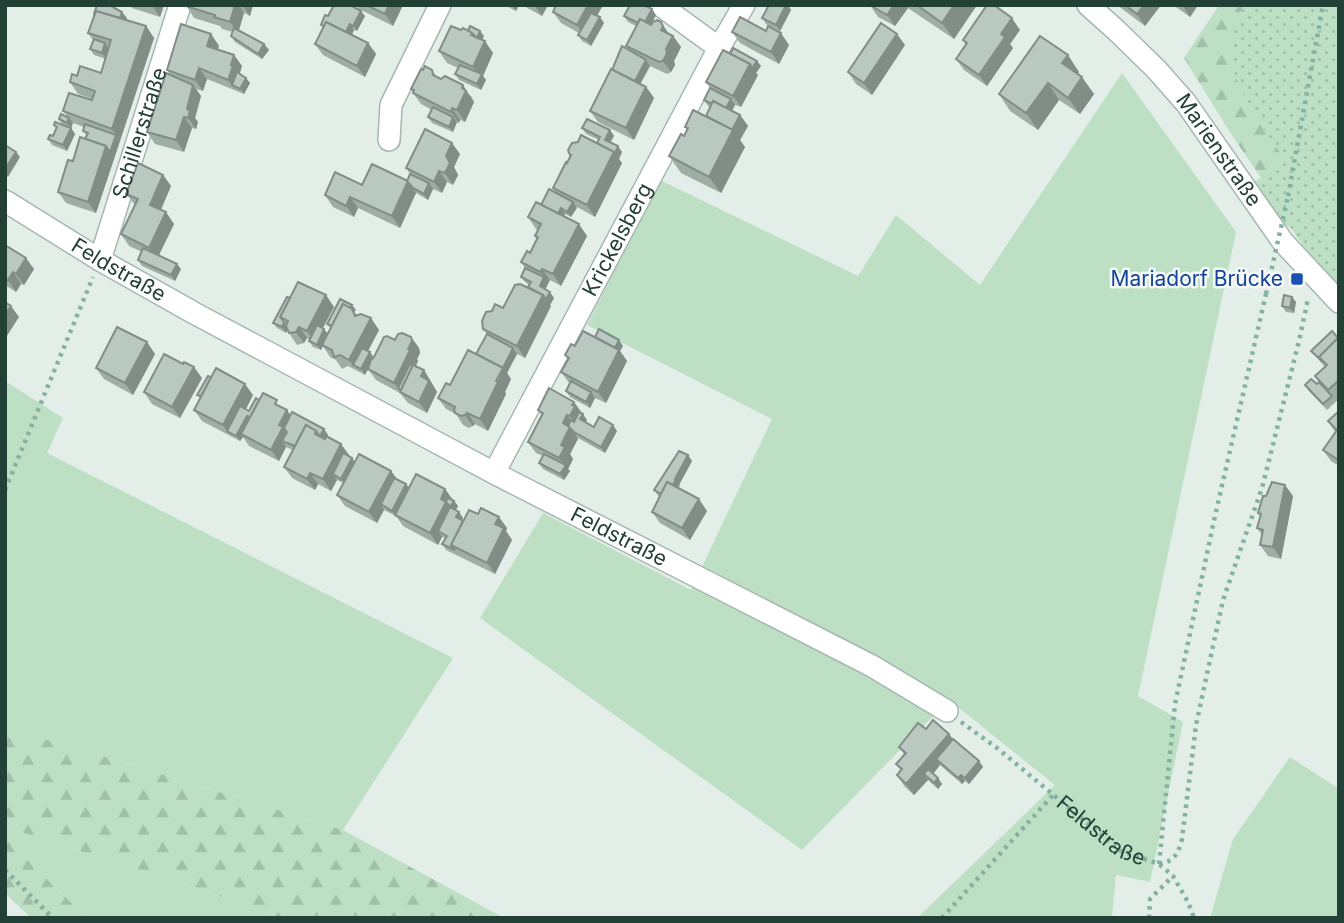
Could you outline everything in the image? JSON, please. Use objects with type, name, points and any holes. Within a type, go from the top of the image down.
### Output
[{"type":"street","name":"Schillerstraße","points":[[100,260],[180,5]]},
{"type":"street","points":[[389,140],[391,105],[440,5]]},
{"type":"street","points":[[660,5],[719,48]]},
{"type":"street","name":"Krickelsberg","points":[[494,473],[744,5]]},
{"type":"street","name":"Marienstraße","points":[[1088,5],[1156,69],[1185,103],[1283,242],[1339,302]]},
{"type":"street","name":"Feldstraße","points":[[5,201],[100,260],[206,320],[494,473],[872,666],[947,711]]},
{"type":"path","points":[[1312,275],[1299,341],[1262,488],[1223,600],[1196,725],[1182,839],[1178,852],[1169,862],[1158,864],[1175,704],[1288,197],[1323,5]]},
{"type":"path","points":[[5,490],[100,260]]},
{"type":"path","name":"Feldstraße","points":[[947,711],[997,748],[1121,851],[1158,864],[1173,876],[1194,918]]},
{"type":"path","points":[[942,918],[1053,795]]},
{"type":"path","points":[[5,870],[54,918]]},
{"type":"path","points":[[1149,918],[1150,899],[1173,876]]},
{"type":"green space","points":[[1219,5],[1339,5],[1297,230],[1231,134],[1184,58]]},
{"type":"green space","points":[[1243,5],[1339,5],[1339,293],[1290,227],[1273,223],[1251,186],[1283,157],[1248,106],[1235,75],[1230,40]]},
{"type":"green space","points":[[1122,73],[1236,232],[1138,696],[1183,722],[1150,882],[1116,875],[1112,918],[917,918],[1055,785],[949,700],[802,850],[480,618],[543,513],[691,590],[772,419],[587,325],[660,180],[858,276],[896,215],[980,285]]},
{"type":"green space","points":[[5,381],[63,418],[47,453],[453,658],[343,830],[61,743],[5,730]]},
{"type":"green space","points":[[5,730],[61,743],[343,830],[504,918],[281,918],[5,827]]},
{"type":"green space","points":[[1290,757],[1339,789],[1339,918],[1210,918],[1233,839]]},
{"type":"green space","points":[[5,827],[281,918],[87,918],[5,838]]},
{"type":"green space","points":[[5,838],[87,918],[31,918],[5,893]]},
{"type":"building","points":[[97,5],[109,5],[122,12],[120,18],[96,11],[95,15]]},
{"type":"building","points":[[186,5],[235,5],[230,22]]},
{"type":"building","points":[[334,5],[350,5],[361,11],[353,26],[350,24],[346,32],[326,22],[324,26],[321,25]]},
{"type":"building","points":[[366,5],[389,5],[385,14]]},
{"type":"building","points":[[556,5],[588,5],[577,25],[553,12]]},
{"type":"building","points":[[630,5],[644,5],[652,9],[645,22],[640,19],[638,23],[624,16]]},
{"type":"building","points":[[769,5],[786,5],[776,25],[762,18]]},
{"type":"building","points":[[870,5],[894,5],[887,15]]},
{"type":"building","points":[[917,5],[954,5],[942,23]]},
{"type":"building","points":[[987,5],[994,5],[1012,18],[1001,34],[1005,37],[979,75],[956,59],[967,43],[963,40]]},
{"type":"building","points":[[1125,5],[1144,5],[1137,14]]},
{"type":"building","points":[[96,11],[146,26],[112,129],[63,111],[69,93],[92,100],[95,91],[70,82],[72,74],[77,76],[80,66],[101,73],[111,40],[88,33]]},
{"type":"building","points":[[591,13],[600,17],[587,40],[578,35]]},
{"type":"building","points":[[740,17],[766,31],[768,26],[781,33],[771,52],[732,32]]},
{"type":"building","points":[[640,19],[651,25],[657,20],[661,22],[661,30],[673,36],[663,61],[659,62],[626,46]]},
{"type":"building","points":[[326,22],[368,43],[357,66],[315,44]]},
{"type":"building","points":[[881,23],[897,34],[864,83],[848,72]]},
{"type":"building","points":[[181,24],[211,34],[207,46],[234,55],[228,80],[199,68],[195,80],[167,70]]},
{"type":"building","points":[[451,26],[461,30],[463,28],[485,41],[473,67],[439,51]]},
{"type":"building","points":[[470,26],[480,31],[477,38],[468,30]]},
{"type":"building","points":[[234,28],[264,44],[258,54],[231,36]]},
{"type":"building","points":[[1040,36],[1068,55],[1062,63],[1082,77],[1068,98],[1048,83],[1026,113],[999,94]]},
{"type":"building","points":[[94,39],[105,43],[102,53],[90,49]]},
{"type":"building","points":[[622,46],[646,60],[635,81],[612,70]]},
{"type":"building","points":[[733,48],[757,61],[752,68],[750,64],[730,54]]},
{"type":"building","points":[[723,50],[750,64],[733,96],[706,82]]},
{"type":"building","points":[[460,65],[482,74],[477,84],[455,74]]},
{"type":"building","points":[[425,66],[441,79],[445,76],[463,85],[462,88],[466,91],[457,110],[452,108],[451,112],[413,93],[414,90],[411,89]]},
{"type":"building","points":[[611,69],[646,87],[626,128],[590,111]]},
{"type":"building","points":[[237,72],[246,78],[240,89],[232,85]]},
{"type":"building","points":[[166,73],[193,85],[187,109],[190,111],[188,118],[184,117],[176,140],[147,132]]},
{"type":"building","points":[[710,88],[731,99],[726,108],[713,101],[712,104],[704,100]]},
{"type":"building","points":[[713,101],[740,115],[732,130],[706,116]]},
{"type":"building","points":[[433,107],[453,117],[449,127],[428,117]]},
{"type":"building","points":[[693,110],[733,130],[709,177],[669,156],[681,134],[684,136]]},
{"type":"building","points":[[61,114],[69,118],[67,123],[59,119]]},
{"type":"building","points":[[587,119],[610,130],[605,140],[618,146],[615,153],[597,143],[600,137],[582,128]]},
{"type":"building","points":[[55,122],[71,128],[63,145],[48,139],[50,135],[53,136],[57,127]]},
{"type":"building","points":[[85,124],[116,135],[110,152],[106,146],[85,139],[88,133],[83,131]]},
{"type":"building","points":[[425,129],[452,143],[446,156],[450,163],[445,173],[439,171],[434,182],[406,168]]},
{"type":"building","points":[[581,135],[614,152],[587,205],[553,188],[571,155],[568,150],[572,143],[578,142]]},
{"type":"building","points":[[80,137],[106,146],[88,202],[58,192],[68,160],[73,161]]},
{"type":"building","points":[[5,145],[16,152],[5,169]]},
{"type":"building","points":[[138,163],[163,175],[150,205],[166,212],[149,248],[121,234],[138,199],[126,194]]},
{"type":"building","points":[[372,164],[408,181],[392,216],[350,197],[346,206],[325,195],[335,172],[362,185]]},
{"type":"building","points":[[410,174],[429,183],[424,194],[407,181]]},
{"type":"building","points":[[549,189],[573,202],[567,212],[561,208],[558,214],[541,205]]},
{"type":"building","points":[[536,202],[579,224],[553,274],[542,269],[540,272],[521,262],[527,251],[530,253],[538,237],[535,236],[541,224],[528,217]]},
{"type":"building","points":[[5,245],[26,258],[16,274],[13,272],[8,280],[5,278]]},
{"type":"building","points":[[143,248],[177,264],[171,275],[138,260]]},
{"type":"building","points":[[525,268],[544,277],[540,286],[550,292],[546,299],[528,287],[531,282],[521,277]]},
{"type":"building","points":[[298,282],[326,295],[307,331],[299,327],[296,332],[289,333],[286,326],[288,321],[280,317]]},
{"type":"building","points":[[520,284],[543,295],[517,346],[483,329],[482,321],[486,312],[492,311],[495,304],[503,308],[515,285]]},
{"type":"building","points":[[1284,295],[1292,297],[1290,308],[1282,306]]},
{"type":"building","points":[[287,297],[290,298],[280,317],[284,322],[282,327],[273,323]]},
{"type":"building","points":[[340,299],[352,305],[350,308],[343,304],[332,326],[327,324]]},
{"type":"building","points":[[5,302],[11,306],[5,314]]},
{"type":"building","points":[[343,304],[352,309],[355,316],[361,314],[371,318],[349,360],[340,355],[334,357],[332,350],[322,345]]},
{"type":"building","points":[[317,325],[324,329],[317,345],[309,341]]},
{"type":"building","points":[[117,327],[147,342],[125,383],[96,368]]},
{"type":"building","points":[[599,329],[619,340],[615,348],[595,337]]},
{"type":"building","points":[[583,331],[619,350],[598,392],[561,372],[569,358],[565,355],[571,344],[575,346]]},
{"type":"building","points":[[1332,331],[1338,338],[1319,357],[1323,362],[1311,351]]},
{"type":"building","points":[[398,334],[411,337],[412,341],[394,383],[368,369],[384,337],[395,340]]},
{"type":"building","points":[[487,334],[513,348],[503,368],[476,354]]},
{"type":"building","points":[[1339,337],[1339,380],[1328,390],[1315,376],[1327,365],[1319,357]]},
{"type":"building","points":[[362,348],[370,352],[361,369],[353,365]]},
{"type":"building","points":[[468,350],[503,368],[480,419],[467,413],[461,416],[455,413],[455,407],[438,398],[446,383],[450,385]]},
{"type":"building","points":[[164,354],[194,367],[172,407],[144,392]]},
{"type":"building","points":[[410,364],[413,365],[401,390],[398,388]]},
{"type":"building","points":[[413,365],[424,370],[421,376],[429,381],[419,402],[400,392]]},
{"type":"building","points":[[216,368],[245,384],[223,425],[194,410]]},
{"type":"building","points":[[208,376],[211,377],[201,396],[197,395]]},
{"type":"building","points":[[1311,379],[1317,384],[1319,382],[1332,396],[1323,404],[1305,385]]},
{"type":"building","points":[[571,381],[591,392],[586,402],[566,391]]},
{"type":"building","points":[[549,388],[574,402],[572,405],[575,406],[563,423],[570,427],[561,445],[565,447],[559,458],[528,442],[543,413],[538,410]]},
{"type":"building","points":[[263,393],[277,400],[275,404],[287,410],[279,425],[283,427],[271,450],[241,434]]},
{"type":"building","points":[[256,398],[259,400],[236,436],[227,431],[240,406],[249,411]]},
{"type":"building","points":[[1339,411],[1337,459],[1323,450],[1337,430],[1328,421]]},
{"type":"building","points":[[292,412],[324,429],[320,436],[306,425],[295,446],[282,441],[287,432],[284,428]]},
{"type":"building","points":[[579,412],[583,414],[580,419],[594,427],[599,417],[613,425],[601,447],[568,426],[571,420],[574,422]]},
{"type":"building","points":[[306,425],[316,431],[315,434],[341,444],[323,479],[310,473],[307,479],[284,467]]},
{"type":"building","points":[[679,451],[688,455],[673,485],[667,482],[661,494],[654,490]]},
{"type":"building","points":[[343,453],[352,458],[341,479],[333,474]]},
{"type":"building","points":[[359,454],[391,471],[369,512],[337,495]]},
{"type":"building","points":[[544,454],[566,465],[560,474],[539,463]]},
{"type":"building","points":[[416,474],[445,489],[441,499],[446,502],[430,533],[395,515]]},
{"type":"building","points":[[394,478],[406,484],[392,511],[381,504]]},
{"type":"building","points":[[667,482],[699,499],[682,528],[652,512]]},
{"type":"building","points":[[1272,482],[1285,485],[1273,547],[1260,545],[1263,530],[1257,528],[1263,496],[1266,496]]},
{"type":"building","points":[[448,498],[454,501],[450,507],[446,501]]},
{"type":"building","points":[[450,507],[459,512],[456,517],[463,521],[451,545],[455,550],[442,544],[447,536],[438,531]]},
{"type":"building","points":[[481,508],[499,517],[495,524],[504,528],[487,563],[451,545],[469,510],[478,514]]},
{"type":"building","points":[[933,720],[949,734],[906,784],[897,775],[902,769],[896,764],[906,753],[899,747],[918,723],[926,729]]},
{"type":"building","points":[[953,739],[979,761],[965,778],[961,775],[958,778],[936,759]]},
{"type":"building","points":[[928,769],[938,778],[934,783],[924,774]]},
{"type":"place","name":"Mariadorf Brücke","points":[[1297,279]]}]
